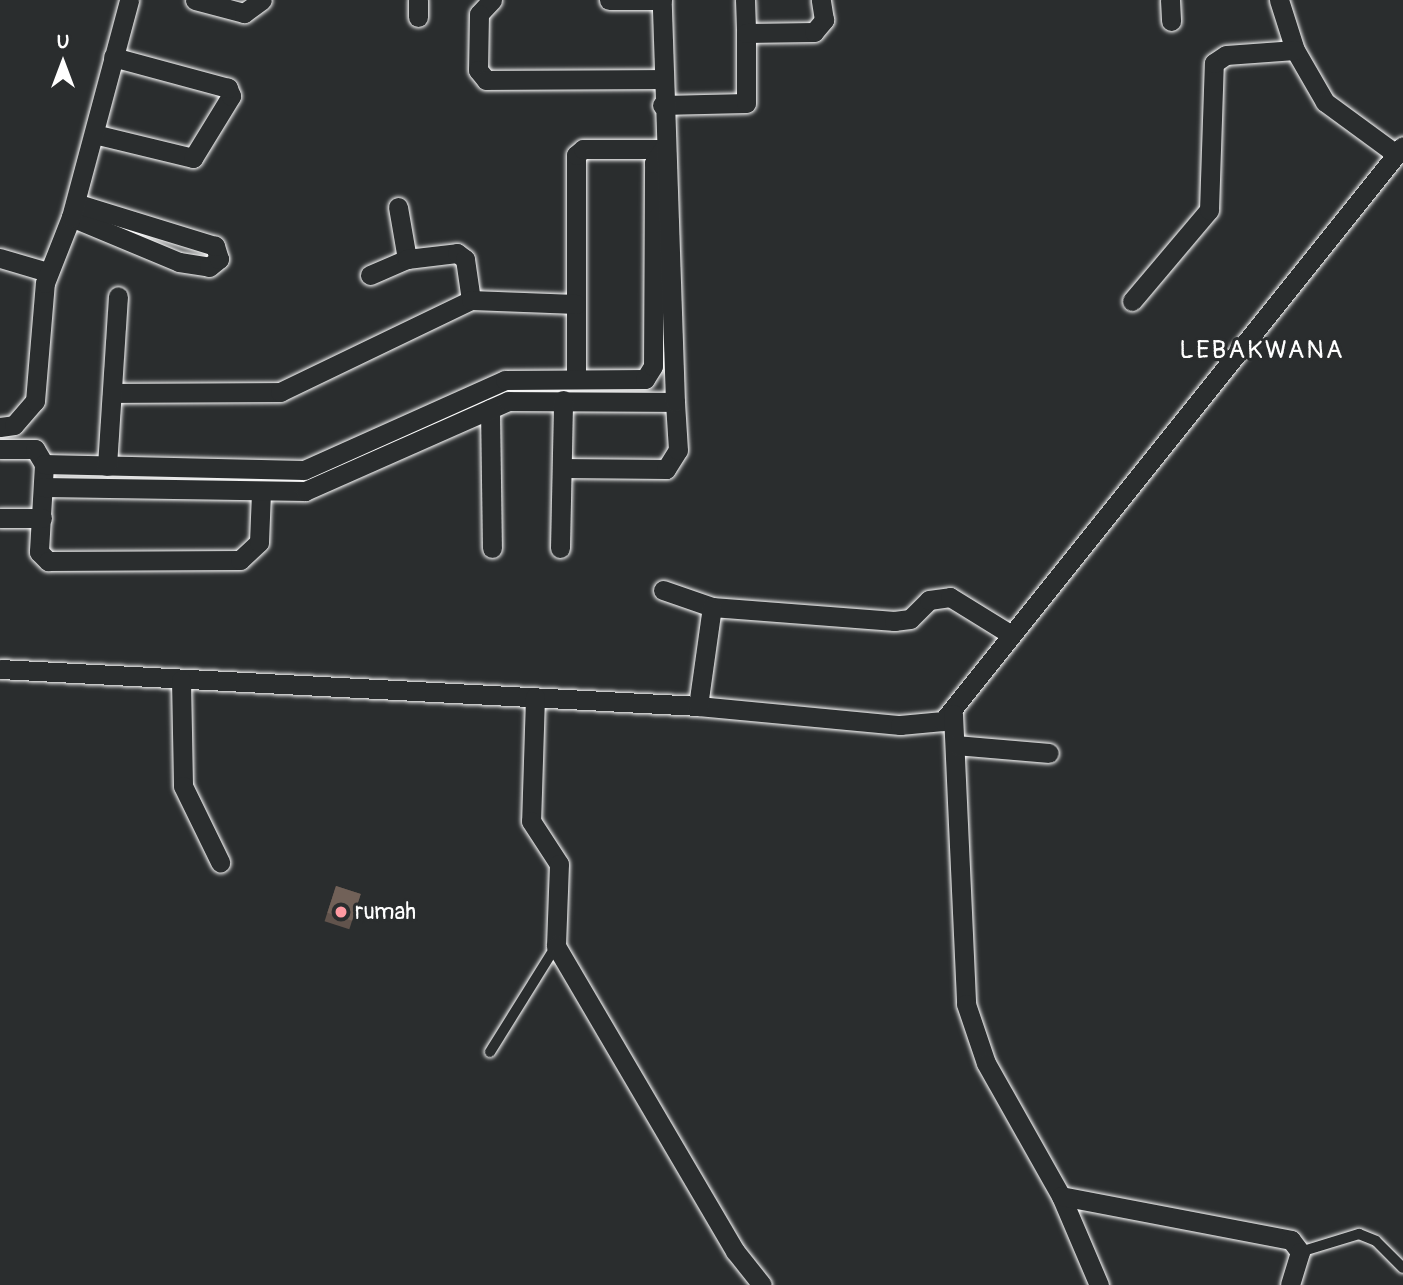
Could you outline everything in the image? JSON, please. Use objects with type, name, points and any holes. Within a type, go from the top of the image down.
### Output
[{"type":"street","points":[[0,427],[14,425],[35,401],[48,272],[73,210],[129,0]]},
{"type":"street","points":[[195,0],[244,13],[262,0]]},
{"type":"street","points":[[492,0],[478,14],[478,70],[486,80],[661,79]]},
{"type":"street","points":[[562,468],[666,469],[678,450],[672,162],[663,149],[662,0],[610,0]]},
{"type":"street","points":[[662,105],[746,103],[745,0]]},
{"type":"street","points":[[746,33],[814,32],[824,20],[821,0]]},
{"type":"street","points":[[1170,0],[1171,20]]},
{"type":"street","points":[[0,669],[698,706],[900,725],[923,725],[953,714],[1010,634],[1400,150],[1325,102],[1295,50],[1279,0]]},
{"type":"street","points":[[1132,301],[1209,210],[1214,63],[1226,55],[1295,50]]},
{"type":"street","points":[[94,134],[193,158],[231,96],[228,88],[113,57]]},
{"type":"street","points":[[576,379],[576,155],[583,149],[663,149]]},
{"type":"street","points":[[43,487],[252,494],[305,491],[490,409],[527,389],[576,379],[640,380],[652,371],[654,163],[663,149]]},
{"type":"street","points":[[398,207],[407,259]]},
{"type":"street","points":[[73,210],[157,228],[215,246],[219,258],[200,267],[149,250],[73,210]]},
{"type":"street","points":[[149,250],[157,228]]},
{"type":"street","points":[[370,275],[407,259],[457,253],[465,259],[471,300]]},
{"type":"street","points":[[0,258],[48,272]]},
{"type":"street","points":[[107,466],[118,296]]},
{"type":"street","points":[[113,393],[280,392],[471,300],[576,304]]},
{"type":"street","points":[[44,464],[304,470],[505,380],[563,400],[675,401]]},
{"type":"street","points":[[560,548],[563,400]]},
{"type":"street","points":[[490,409],[492,548]]},
{"type":"street","points":[[0,449],[35,449],[44,464],[39,552],[48,561],[232,562],[259,542],[252,494],[244,469]]},
{"type":"street","points":[[0,518],[42,518]]},
{"type":"street","points":[[663,590],[712,607],[894,621],[910,619],[939,596],[1010,634]]},
{"type":"street","points":[[698,706],[712,607]]},
{"type":"street","points":[[181,680],[183,786],[220,862]]},
{"type":"street","points":[[535,697],[531,821],[559,864],[556,946],[735,1251],[762,1285]]},
{"type":"street","points":[[953,714],[966,1004],[986,1063],[1061,1196],[1099,1285]]},
{"type":"street","points":[[956,745],[1049,753]]},
{"type":"street","points":[[1061,1196],[1276,1234],[1300,1252],[1290,1285]]},
{"type":"lane","points":[[490,1052],[556,946]]},
{"type":"lane","points":[[1300,1252],[1359,1234],[1376,1241],[1403,1268]]},
{"type":"building","name":"rumah","points":[[336,886],[361,894],[352,921],[327,913]]},
{"type":"place","name":"rumah","points":[[341,912]]},
{"type":"district","name":"LEBAKWANA","points":[[1262,351]]}]
